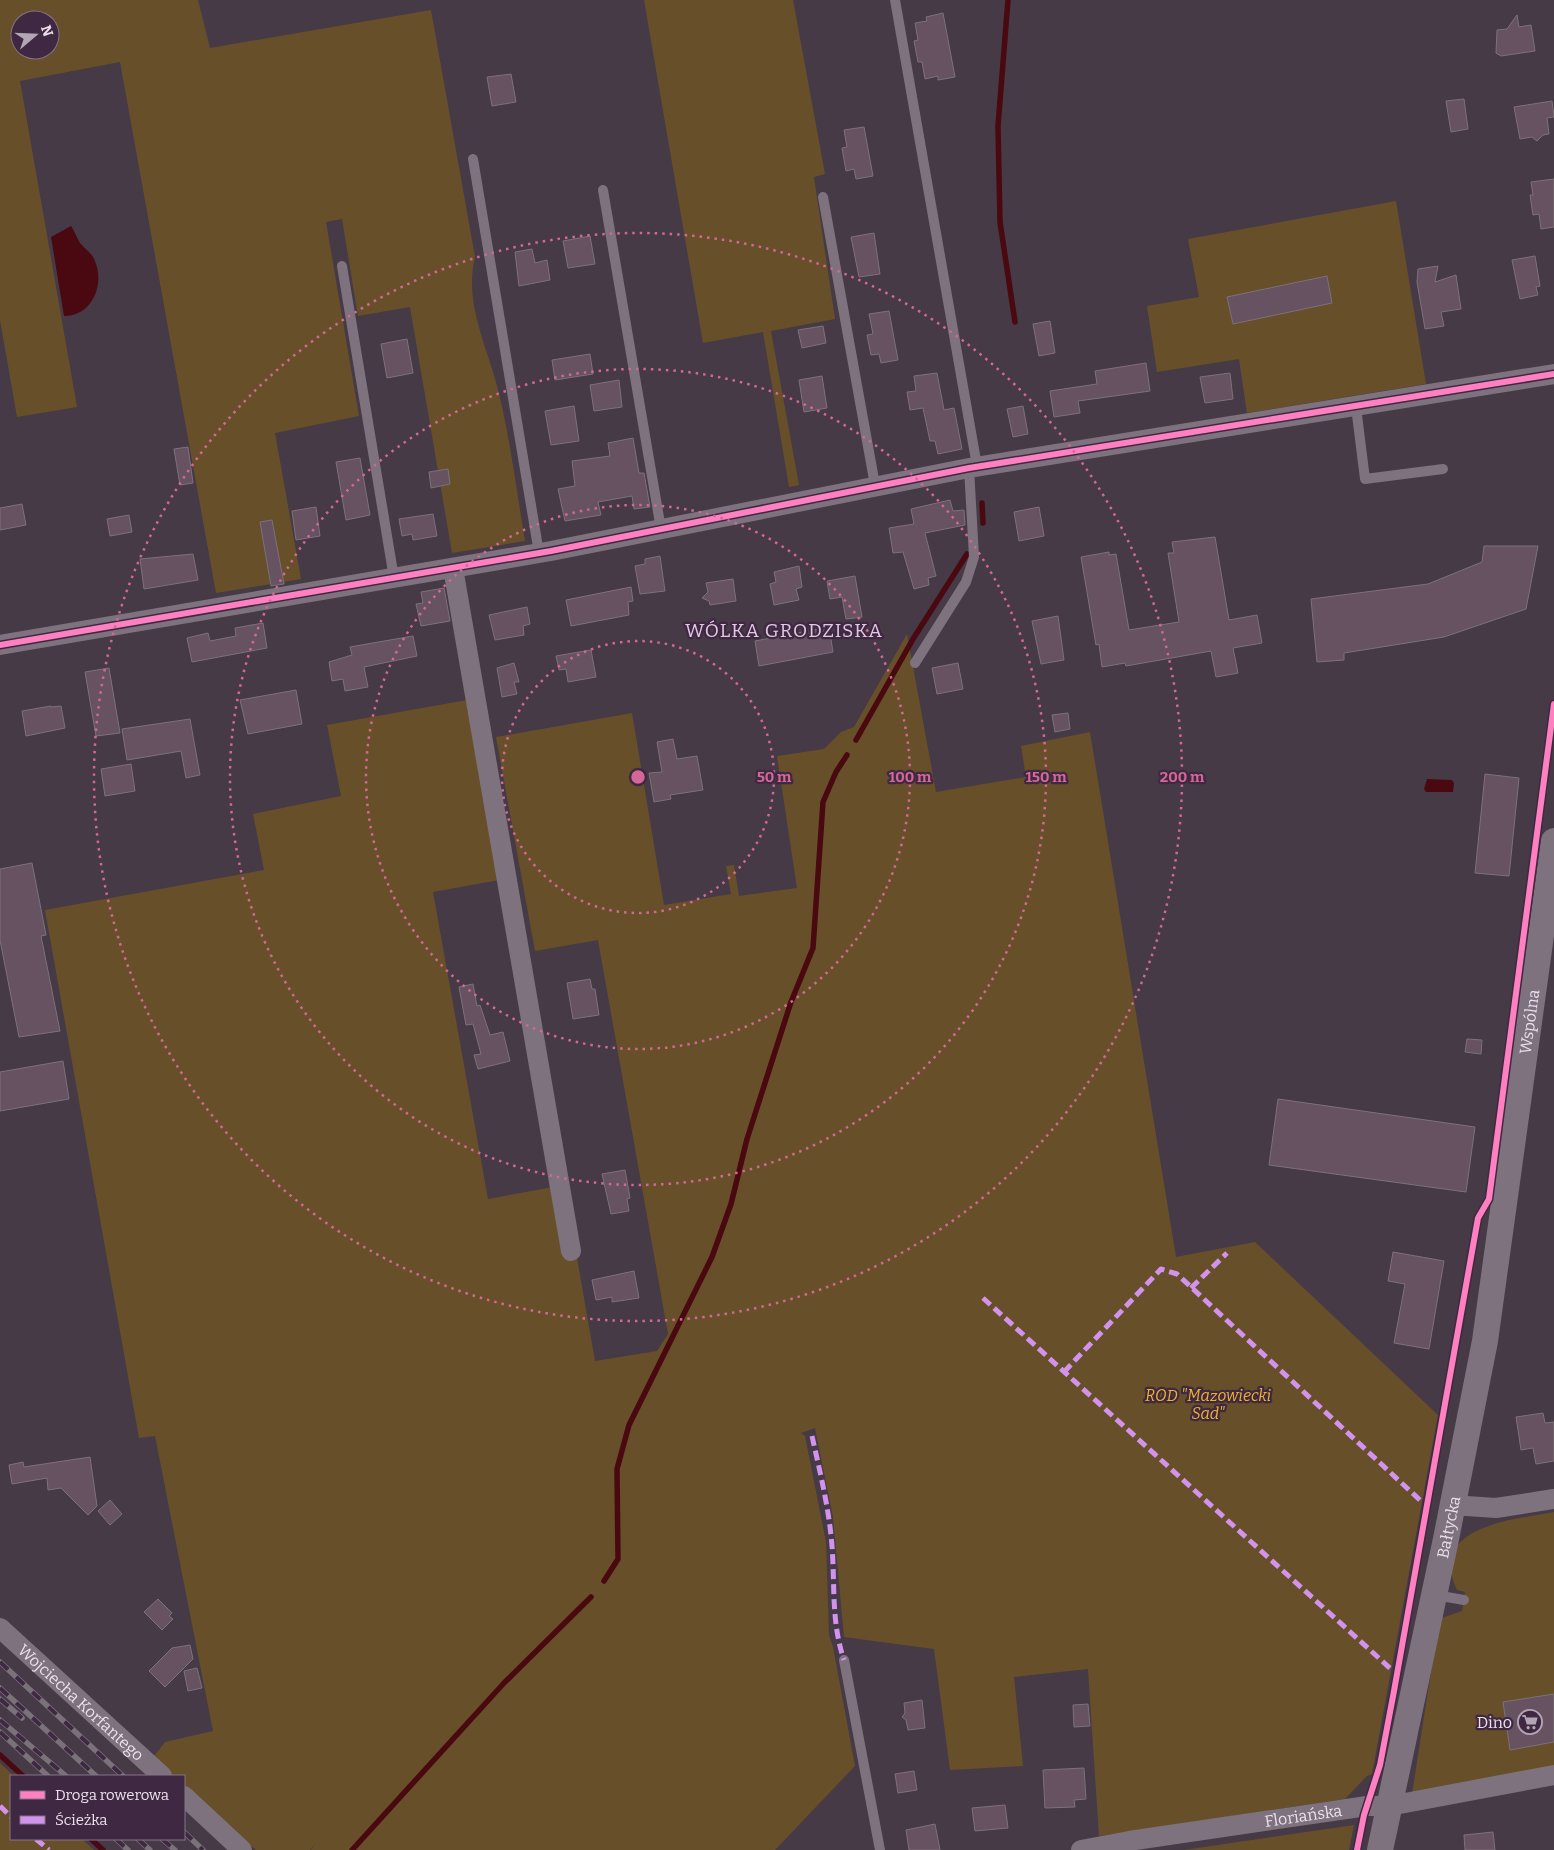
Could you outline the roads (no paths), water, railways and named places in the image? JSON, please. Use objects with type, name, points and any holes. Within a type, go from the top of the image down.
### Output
[{"type":"street","points":[[0,645],[539,553],[973,467],[1554,374]]},
{"type":"street","points":[[452,568],[572,1250]]},
{"type":"street","name":"Wspólna","points":[[1506,1202],[1554,841]]},
{"type":"street","name":"Bałtycka","points":[[1380,1850],[1485,1341],[1506,1202]]},
{"type":"street","points":[[1452,1505],[1496,1508],[1554,1499]]},
{"type":"street","name":"Wojciecha Korfantego","points":[[0,1628],[161,1775]]},
{"type":"street","name":"Floriańska","points":[[1081,1850],[1129,1840],[1367,1806],[1389,1806],[1554,1775]]},
{"type":"street","points":[[185,1797],[242,1850]]},
{"type":"lane","points":[[895,0],[973,467],[974,557],[966,582],[915,663]]},
{"type":"lane","points":[[473,159],[539,553]]},
{"type":"lane","points":[[603,190],[661,528]]},
{"type":"lane","points":[[823,197],[875,485]]},
{"type":"lane","points":[[342,266],[394,578]]},
{"type":"lane","points":[[1356,406],[1365,480],[1443,469]]},
{"type":"lane","points":[[1434,1595],[1464,1600]]},
{"type":"lane","points":[[844,1660],[880,1850]]},
{"type":"waterway","points":[[1008,0],[998,126],[1000,222],[1015,322]]},
{"type":"waterway","points":[[982,503],[983,523]]},
{"type":"waterway","points":[[856,740],[913,639],[967,554]]},
{"type":"waterway","points":[[604,1581],[618,1559],[617,1469],[629,1425],[712,1257],[731,1204],[747,1139],[791,1002],[813,948],[823,802],[836,772],[847,755]]},
{"type":"waterway","points":[[352,1850],[504,1683],[591,1597]]},
{"type":"waterway","points":[[0,1755],[22,1775]]},
{"type":"waterway","points":[[92,1840],[103,1850]]},
{"type":"railway","points":[[0,1662],[122,1775]]},
{"type":"railway","points":[[0,1688],[95,1775]]},
{"type":"railway","points":[[0,1699],[22,1718]]},
{"type":"railway","points":[[0,1720],[65,1775]]},
{"type":"railway","points":[[0,1732],[47,1775]]},
{"type":"railway","points":[[185,1833],[203,1850]]},
{"type":"railway","points":[[117,1840],[128,1850]]},
{"type":"railway","points":[[139,1840],[150,1850]]},
{"type":"railway","points":[[163,1840],[175,1850]]},
{"type":"place","name":"Dino","points":[[1530,1722]]},
{"type":"district","name":"WÓLKA GRODZISKA","points":[[784,630]]},
{"type":"park label","name":"ROD \"Mazowiecki Sad\"","points":[[1208,1404]]}]
